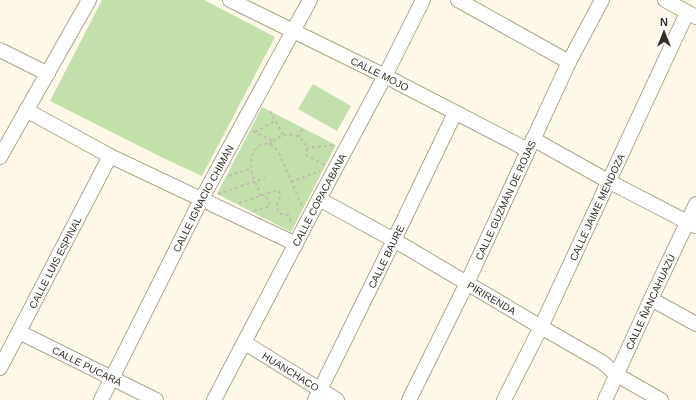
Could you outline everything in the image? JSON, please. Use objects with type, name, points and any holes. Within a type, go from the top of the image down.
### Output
[{"type":"street","points":[[0,157],[89,0]]},
{"type":"street","name":"CALLE MOJO","points":[[230,0],[294,30],[455,113],[531,144],[692,224]]},
{"type":"street","name":"CALLE IGNACIO CHIMÁN","points":[[101,400],[201,200],[310,0]]},
{"type":"street","name":"CALLE COPACABANA","points":[[214,400],[385,76],[423,0]]},
{"type":"street","points":[[458,0],[569,62]]},
{"type":"street","name":"CALLE GUZMÁN DE ROJAS","points":[[409,400],[467,283],[569,62],[602,0]]},
{"type":"street","points":[[665,0],[691,15]]},
{"type":"street","name":"CALLE JAIME MENDOZA","points":[[504,400],[541,327],[608,181],[691,15]]},
{"type":"street","points":[[0,50],[48,74]]},
{"type":"street","points":[[26,110],[110,156],[296,244]]},
{"type":"street","name":"CALLE BAURE","points":[[317,395],[455,113]]},
{"type":"street","name":"CALLE LUIS ESPINAL","points":[[0,368],[110,156]]},
{"type":"street","name":"PIRIRENDA","points":[[319,199],[394,240],[602,362],[617,375],[661,400]]},
{"type":"street","name":"CALLE ÑANCAHUAZÚ","points":[[605,400],[651,299],[692,224],[696,204]]},
{"type":"street","points":[[651,299],[696,324]]},
{"type":"street","name":"CALLE PUCARÁ","points":[[19,332],[156,400]]},
{"type":"street","name":"HUANCHACO","points":[[244,343],[317,395],[337,400]]},
{"type":"path","points":[[270,111],[283,135]]},
{"type":"path","points":[[255,132],[275,121]]},
{"type":"path","points":[[298,137],[303,128]]},
{"type":"path","points":[[250,130],[273,141]]},
{"type":"path","points":[[261,196],[251,168],[251,157],[256,148],[269,145],[283,135],[298,137],[305,143],[306,156],[326,166]]},
{"type":"path","points":[[269,145],[279,153],[303,209]]},
{"type":"path","points":[[306,148],[336,145]]},
{"type":"path","points":[[226,177],[251,168]]},
{"type":"path","points":[[291,182],[323,170]]},
{"type":"path","points":[[217,194],[265,178]]},
{"type":"path","points":[[236,204],[278,190],[280,197],[277,204],[278,210],[281,214],[288,215],[294,228]]},
{"type":"path","points":[[251,212],[270,206],[265,194]]},
{"type":"green space","points":[[102,0],[204,0],[275,37],[202,176],[50,101]]},
{"type":"green space","points":[[313,84],[351,106],[337,131],[298,109]]},
{"type":"green space","points":[[262,107],[336,145],[291,232],[217,194]]}]
